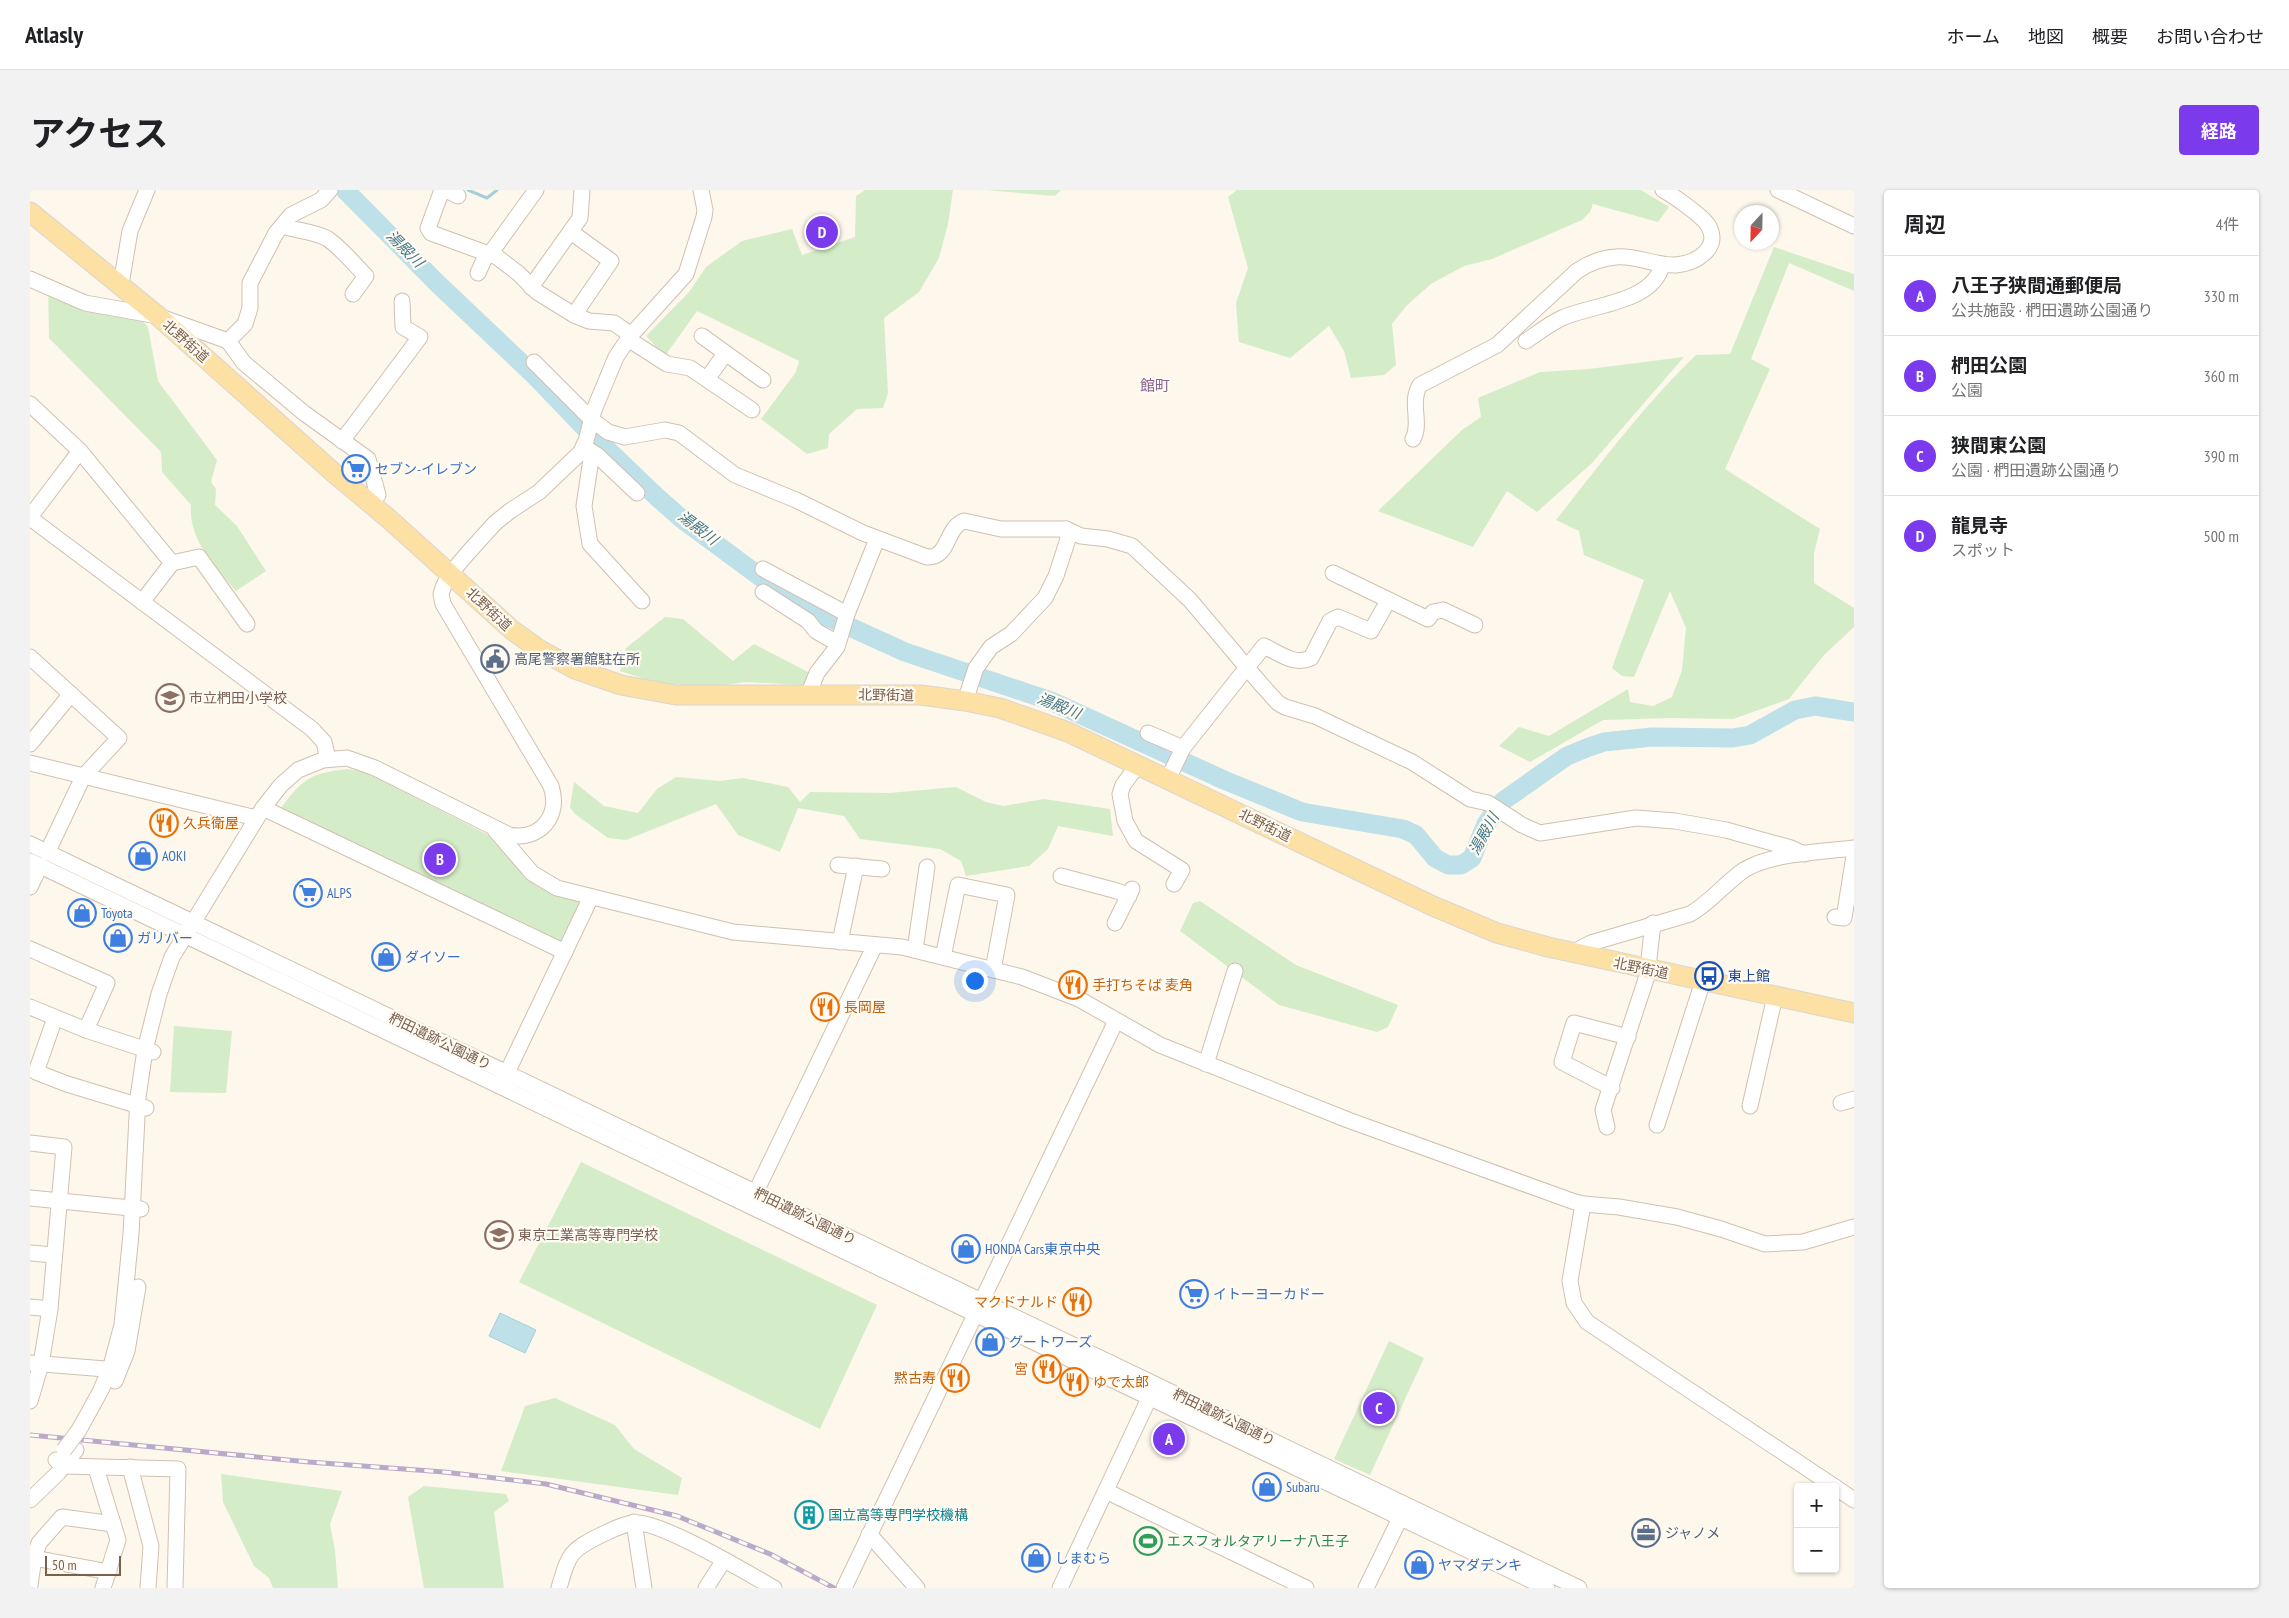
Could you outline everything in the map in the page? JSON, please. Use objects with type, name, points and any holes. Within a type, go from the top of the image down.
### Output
[{"type":"main road","name":"北野街道","points":[[30,212],[158,316],[522,638],[561,662],[606,681],[639,690],[676,695],[921,695],[968,692],[1068,732],[1138,765],[1171,772],[1477,926],[1516,940],[1572,953],[1854,1013]]},
{"type":"street","points":[[120,284],[130,230],[147,190]]},
{"type":"street","points":[[442,190],[428,230],[431,233],[488,254],[507,264],[531,287],[574,315],[589,320],[614,323],[667,364],[690,368],[752,410]]},
{"type":"street","points":[[478,273],[488,254],[536,190]]},
{"type":"street","points":[[531,287],[580,218],[582,190]]},
{"type":"street","points":[[30,1500],[65,1457],[106,1401],[114,1370],[127,1351],[136,1307],[137,1208],[142,1107],[149,1051],[189,929],[259,813],[287,778],[306,766],[328,759],[347,758],[365,763],[495,830],[516,837],[537,832],[546,825],[551,816],[554,795],[545,775],[443,604],[442,591],[450,574],[495,523],[539,492],[586,445],[591,421],[616,357],[630,337],[686,274],[704,217],[701,190]]},
{"type":"street","points":[[1413,439],[1416,434],[1416,392],[1425,380],[1497,345],[1577,272],[1591,262],[1618,256],[1662,265],[1678,265],[1705,255],[1710,246],[1711,235],[1708,226],[1677,198],[1662,190]]},
{"type":"street","points":[[1778,190],[1854,226]]},
{"type":"street","points":[[228,341],[245,324],[250,308],[250,283],[252,276],[276,233],[290,215],[311,205],[327,192]]},
{"type":"street","points":[[282,226],[298,232],[314,233],[328,239],[366,276],[353,294]]},
{"type":"street","points":[[571,232],[611,261],[574,315]]},
{"type":"street","points":[[1527,346],[1539,332],[1560,319],[1642,291],[1658,279],[1662,265]]},
{"type":"street","points":[[30,279],[85,303],[158,316],[228,341],[244,363],[304,413],[368,459],[378,495],[371,503]]},
{"type":"street","points":[[342,441],[420,337],[403,327],[402,301]]},
{"type":"street","points":[[1527,319],[1539,332]]},
{"type":"street","points":[[702,336],[763,380]]},
{"type":"street","points":[[707,379],[725,354]]},
{"type":"street","points":[[534,362],[591,421],[608,432],[625,437],[665,430],[679,433],[735,475],[782,494],[877,539],[933,557],[940,553],[956,524],[964,520],[1001,529],[1066,529],[1081,536],[1124,543],[1136,548],[1190,600],[1246,667],[1274,698],[1285,707],[1315,716],[1374,743],[1420,766],[1470,799],[1488,803],[1522,825],[1540,833],[1636,818],[1675,821],[1726,830],[1791,848],[1804,854]]},
{"type":"street","points":[[242,392],[244,363]]},
{"type":"street","points":[[30,404],[80,451],[172,563]]},
{"type":"street","points":[[586,445],[637,493]]},
{"type":"street","points":[[586,445],[591,459],[584,506],[590,544],[642,601]]},
{"type":"street","points":[[80,451],[30,517],[312,729],[324,742],[328,759]]},
{"type":"street","points":[[968,692],[976,668],[991,647],[1011,634],[1046,598],[1056,576],[1068,539],[1066,529]]},
{"type":"street","points":[[808,695],[817,673],[836,647],[846,616],[877,539]]},
{"type":"street","points":[[142,602],[172,563],[199,557],[247,624]]},
{"type":"street","points":[[763,568],[846,616]]},
{"type":"street","points":[[1333,573],[1428,620],[1433,612],[1442,610],[1475,625]]},
{"type":"street","points":[[763,592],[808,620],[816,631],[830,639],[840,637]]},
{"type":"street","points":[[1171,772],[1182,750],[1264,646],[1296,662],[1311,658],[1333,618],[1338,617],[1371,630],[1388,601]]},
{"type":"street","points":[[30,658],[119,738],[83,777],[39,860],[30,887]]},
{"type":"street","points":[[30,744],[71,694]]},
{"type":"street","points":[[1148,733],[1182,750]]},
{"type":"street","points":[[30,763],[83,777],[259,813],[565,952]]},
{"type":"street","points":[[1138,765],[1123,785],[1120,794],[1125,821],[1136,841],[1182,870],[1174,884]]},
{"type":"street","points":[[495,830],[526,866],[541,880],[556,888],[732,932],[915,950],[1022,977],[1079,999],[1155,1043],[1206,1064],[1407,1142],[1535,1189],[1583,1204],[1612,1206],[1669,1215],[1721,1228],[1765,1244],[1803,1242],[1854,1227]]},
{"type":"street","name":"椚田遺跡公園通り","points":[[30,844],[39,860],[189,929],[1403,1511],[1579,1588]]},
{"type":"street","points":[[1572,953],[1591,943],[1696,910],[1728,882],[1752,866],[1804,854],[1854,848]]},
{"type":"street","points":[[1835,917],[1844,918],[1854,856]]},
{"type":"street","points":[[838,865],[882,869]]},
{"type":"street","points":[[840,942],[856,866]]},
{"type":"street","points":[[915,950],[927,868]]},
{"type":"street","points":[[1061,876],[1117,891],[1131,892],[1114,923]]},
{"type":"street","points":[[943,957],[958,884],[1007,895],[993,970]]},
{"type":"street","points":[[503,1080],[591,897]]},
{"type":"street","points":[[1607,1127],[1603,1110],[1612,1088],[1648,969],[1653,923]]},
{"type":"street","points":[[753,1199],[875,945]]},
{"type":"street","points":[[30,949],[107,983],[86,1030]]},
{"type":"street","points":[[1206,1064],[1235,971]]},
{"type":"street","points":[[1658,1125],[1703,981]]},
{"type":"street","points":[[1750,1106],[1775,996]]},
{"type":"street","points":[[30,1007],[86,1030],[149,1051]]},
{"type":"street","points":[[55,1018],[36,1072],[67,1084],[142,1107]]},
{"type":"street","points":[[846,1585],[1116,1021]]},
{"type":"street","points":[[1612,1088],[1562,1062],[1574,1023],[1628,1037]]},
{"type":"street","points":[[30,1143],[64,1147],[50,1309],[36,1364],[30,1401]]},
{"type":"street","points":[[30,1198],[137,1208]]},
{"type":"street","points":[[1583,1204],[1570,1281],[1574,1303],[1587,1322],[1829,1483]]},
{"type":"street","points":[[30,1253],[54,1255]]},
{"type":"street","points":[[30,1307],[50,1309]]},
{"type":"street","points":[[36,1364],[114,1370]]},
{"type":"street","points":[[1060,1588],[1153,1391]]},
{"type":"street","points":[[65,1457],[96,1468],[178,1469],[175,1588]]},
{"type":"street","points":[[30,1488],[65,1457]]},
{"type":"street","points":[[130,1467],[151,1546],[148,1588]]},
{"type":"street","points":[[96,1468],[118,1540],[103,1588]]},
{"type":"street","points":[[1839,1490],[1854,1500]]},
{"type":"street","points":[[1106,1491],[1306,1588]]},
{"type":"street","points":[[1366,1588],[1403,1511]]},
{"type":"street","name":"椚田遺跡公園通り","points":[[1403,1511],[1547,1588]]},
{"type":"street","points":[[30,1585],[34,1558],[39,1543],[62,1517],[114,1524]]},
{"type":"street","points":[[634,1522],[644,1588]]},
{"type":"street","points":[[559,1588],[571,1555],[576,1548],[634,1522],[660,1528],[774,1588]]},
{"type":"street","points":[[869,1534],[917,1588]]},
{"type":"street","points":[[34,1558],[109,1572]]},
{"type":"street","points":[[706,1588],[724,1560]]},
{"type":"green space","points":[[865,190],[953,190],[948,224],[939,258],[919,292],[884,318],[888,393],[883,408],[857,409],[829,434],[828,448],[807,454],[761,419],[796,372],[799,361],[697,311],[665,356],[646,336],[689,292],[706,267],[742,241],[792,229],[802,255],[855,237],[856,196]]},
{"type":"green space","points":[[985,190],[1061,190],[1055,196]]},
{"type":"green space","points":[[1237,190],[1641,190],[1669,207],[1658,222],[1593,204],[1590,212],[1582,220],[1492,259],[1464,266],[1431,284],[1407,305],[1392,324],[1396,365],[1384,375],[1351,378],[1344,351],[1329,326],[1290,358],[1239,342],[1236,303],[1248,268],[1228,197]]},
{"type":"green space","points":[[1779,249],[1854,274],[1854,291],[1789,263],[1751,359],[1770,369],[1725,469],[1820,529],[1814,553],[1814,583],[1854,608],[1854,627],[1824,655],[1789,699],[1733,719],[1603,720],[1530,762],[1499,746],[1519,727],[1549,736],[1628,689],[1630,702],[1653,706],[1672,697],[1682,670],[1686,628],[1670,591],[1634,677],[1622,676],[1612,668],[1644,580],[1584,555],[1579,531],[1556,520],[1641,414],[1696,355],[1730,354],[1773,250]]},
{"type":"green space","points":[[48,281],[56,281],[87,303],[132,309],[148,327],[158,381],[217,460],[211,482],[216,489],[215,505],[237,526],[266,571],[236,591],[204,552],[194,529],[191,505],[162,472],[161,452],[49,338]]},
{"type":"green space","points":[[1684,357],[1592,463],[1537,512],[1507,491],[1473,547],[1378,511],[1462,430],[1481,417],[1478,398],[1540,372],[1589,369]]},
{"type":"green space","points":[[665,617],[683,619],[733,661],[754,644],[810,673],[803,685],[746,682],[710,687],[657,683],[620,671],[626,648]]},
{"type":"green space","points":[[348,769],[366,772],[492,837],[579,901],[580,909],[560,950],[276,815],[291,794],[305,781],[322,773]]},
{"type":"green space","points":[[676,777],[720,781],[743,778],[788,787],[800,802],[810,792],[889,793],[956,787],[986,802],[1003,806],[1044,799],[1110,809],[1113,836],[1058,826],[1048,849],[1029,866],[966,876],[961,861],[940,849],[860,839],[844,816],[798,808],[780,852],[738,835],[716,804],[626,840],[608,838],[575,814],[570,807],[574,782],[604,806],[638,813],[657,789]]},
{"type":"green space","points":[[1200,901],[1296,965],[1398,1005],[1388,1027],[1377,1032],[1279,1005],[1180,931],[1193,903]]},
{"type":"green space","points":[[174,1026],[232,1031],[226,1093],[170,1092]]},
{"type":"green space","points":[[581,1162],[877,1305],[820,1429],[519,1282]]},
{"type":"green space","points":[[1389,1341],[1424,1358],[1370,1475],[1334,1459]]},
{"type":"green space","points":[[555,1398],[615,1425],[634,1449],[682,1478],[678,1495],[501,1471],[525,1406]]},
{"type":"green space","points":[[221,1474],[342,1491],[330,1524],[335,1551],[338,1588],[273,1588],[269,1578],[254,1566],[223,1502]]},
{"type":"green space","points":[[424,1486],[506,1494],[509,1501],[494,1512],[504,1588],[424,1588],[408,1497]]},
{"type":"water","points":[[500,1313],[536,1330],[525,1353],[489,1336]]},
{"type":"waterway","name":"湯殿川","points":[[345,190],[438,284],[533,374],[581,424],[658,498],[682,519],[778,590],[819,613],[905,652],[1051,701],[1224,780],[1302,812],[1403,829],[1416,835],[1435,858],[1448,865],[1461,865],[1472,858],[1486,824],[1503,801],[1567,756],[1589,747],[1604,742],[1652,737],[1733,738],[1750,735],[1795,710],[1815,706],[1854,712]]},
{"type":"waterway","points":[[351,195],[357,190]]},
{"type":"waterway","points":[[468,190],[487,198],[497,190]]},
{"type":"railway","points":[[30,1435],[309,1462],[444,1472],[546,1484],[677,1516],[770,1554],[834,1588]]},
{"type":"place","name":"龍見寺","points":[[822,232]]},
{"type":"place","name":"セブン-イレブン","points":[[356,469]]},
{"type":"place","name":"高尾警察署館駐在所","points":[[495,659]]},
{"type":"place","name":"市立椚田小学校","points":[[170,698]]},
{"type":"place","name":"久兵衛屋","points":[[164,823]]},
{"type":"place","name":"AOKI","points":[[143,856]]},
{"type":"place","name":"椚田公園","points":[[440,859]]},
{"type":"place","name":"ALPS","points":[[308,893]]},
{"type":"place","name":"Toyota","points":[[82,913]]},
{"type":"place","name":"ガリバー","points":[[118,938]]},
{"type":"place","name":"ダイソー","points":[[386,957]]},
{"type":"place","name":"東上館","points":[[1709,976]]},
{"type":"place","name":"手打ちそば 麦角","points":[[1073,985]]},
{"type":"place","name":"長岡屋","points":[[825,1007]]},
{"type":"place","name":"東京工業高等専門学校","points":[[499,1235]]},
{"type":"place","name":"HONDA Cars東京中央","points":[[966,1249]]},
{"type":"place","name":"イトーヨーカドー","points":[[1194,1294]]},
{"type":"place","name":"マクドナルド","points":[[1077,1302]]},
{"type":"place","name":"グートワーズ","points":[[990,1342]]},
{"type":"place","name":"宮","points":[[1047,1369]]},
{"type":"place","name":"黙古寿","points":[[955,1378]]},
{"type":"place","name":"ゆで太郎","points":[[1074,1382]]},
{"type":"place","name":"狭間東公園","points":[[1379,1408]]},
{"type":"place","name":"八王子狭間通郵便局","points":[[1169,1439]]},
{"type":"place","name":"Subaru","points":[[1267,1487]]},
{"type":"place","name":"国立高等専門学校機構","points":[[809,1515]]},
{"type":"place","name":"ジャノメ","points":[[1646,1533]]},
{"type":"place","name":"エスフォルタアリーナ八王子","points":[[1148,1541]]},
{"type":"place","name":"しまむら","points":[[1036,1558]]},
{"type":"place","name":"ヤマダデンキ","points":[[1419,1565]]},
{"type":"district","name":"館町","points":[[1155,386]]}]
